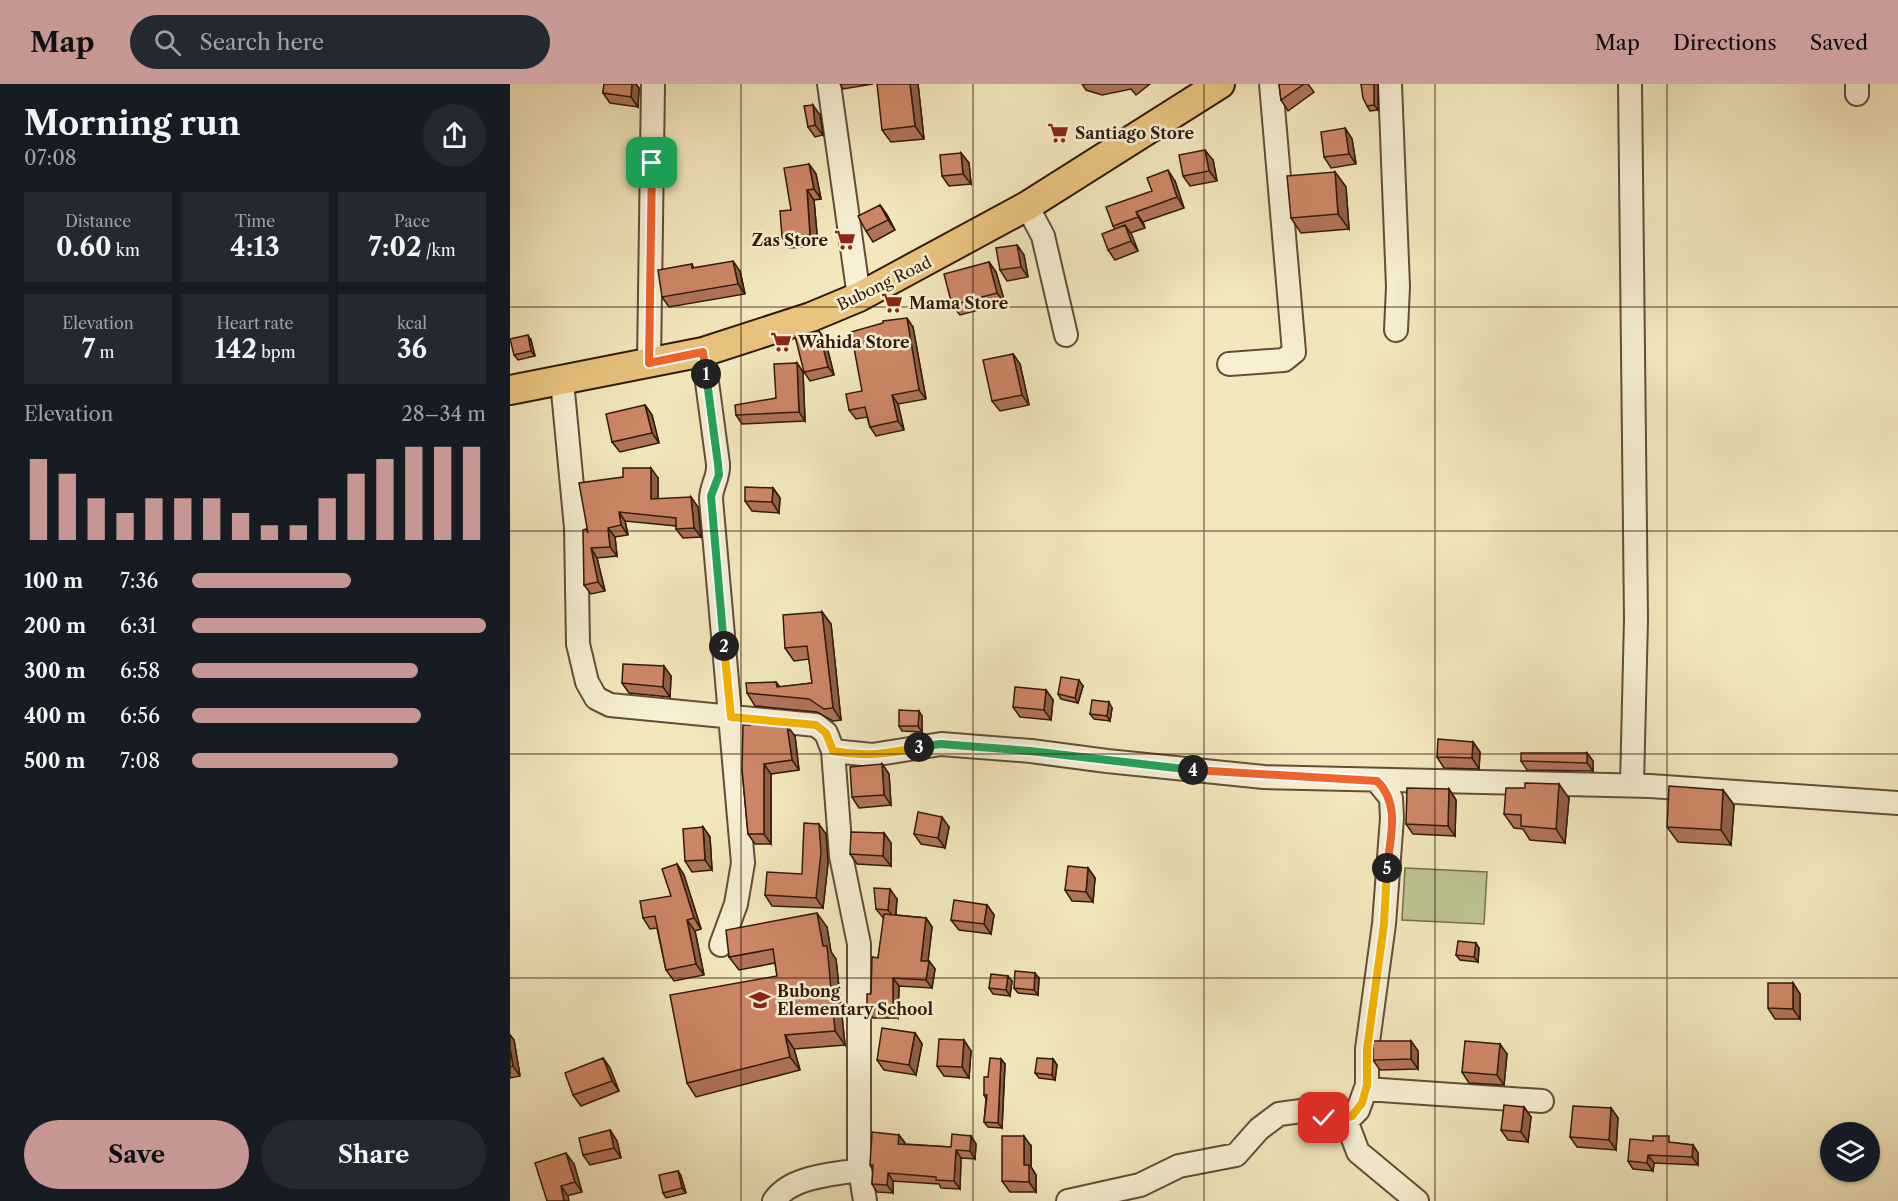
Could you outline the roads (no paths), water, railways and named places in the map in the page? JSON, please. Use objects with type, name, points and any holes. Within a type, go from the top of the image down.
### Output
[{"type":"main road","name":"Bubong Road","points":[[510,390],[703,352],[811,317],[859,297],[1027,207],[1220,84]]},
{"type":"street","points":[[649,363],[653,84]]},
{"type":"street","points":[[829,84],[859,297]]},
{"type":"street","points":[[1229,364],[1284,360],[1294,352],[1271,84]]},
{"type":"street","points":[[1390,84],[1398,287],[1396,330]]},
{"type":"street","points":[[1630,84],[1636,607],[1632,785]]},
{"type":"street","points":[[1027,207],[1043,236],[1066,335]]},
{"type":"street","points":[[703,352],[719,475],[712,487],[711,500],[743,863],[736,904],[721,945]]},
{"type":"street","points":[[562,381],[576,528],[578,644],[586,682],[596,698],[610,705],[816,725],[826,733],[833,751],[841,856],[859,944],[859,1170],[865,1201]]},
{"type":"street","points":[[833,751],[872,755],[941,744],[1030,751],[1229,774],[1377,781],[1632,785],[1898,803]]},
{"type":"street","points":[[1068,1201],[1152,1181],[1179,1166],[1236,1155],[1259,1129],[1279,1114],[1301,1111],[1337,1121],[1346,1120],[1358,1110],[1366,1089],[1367,1049],[1384,924],[1392,818],[1391,798],[1377,781]]},
{"type":"street","points":[[1366,1089],[1542,1101]]},
{"type":"street","points":[[1346,1120],[1358,1152],[1417,1201]]},
{"type":"street","points":[[774,1201],[789,1187],[800,1182],[859,1170]]},
{"type":"place","name":"Santiago Store","points":[[1058,133]]},
{"type":"place","name":"Zas Store","points":[[845,240]]},
{"type":"place","name":"Mama Store","points":[[892,303]]},
{"type":"place","name":"Wahida Store","points":[[781,342]]},
{"type":"place","name":"Bubong Elementary School","points":[[760,1000]]}]
